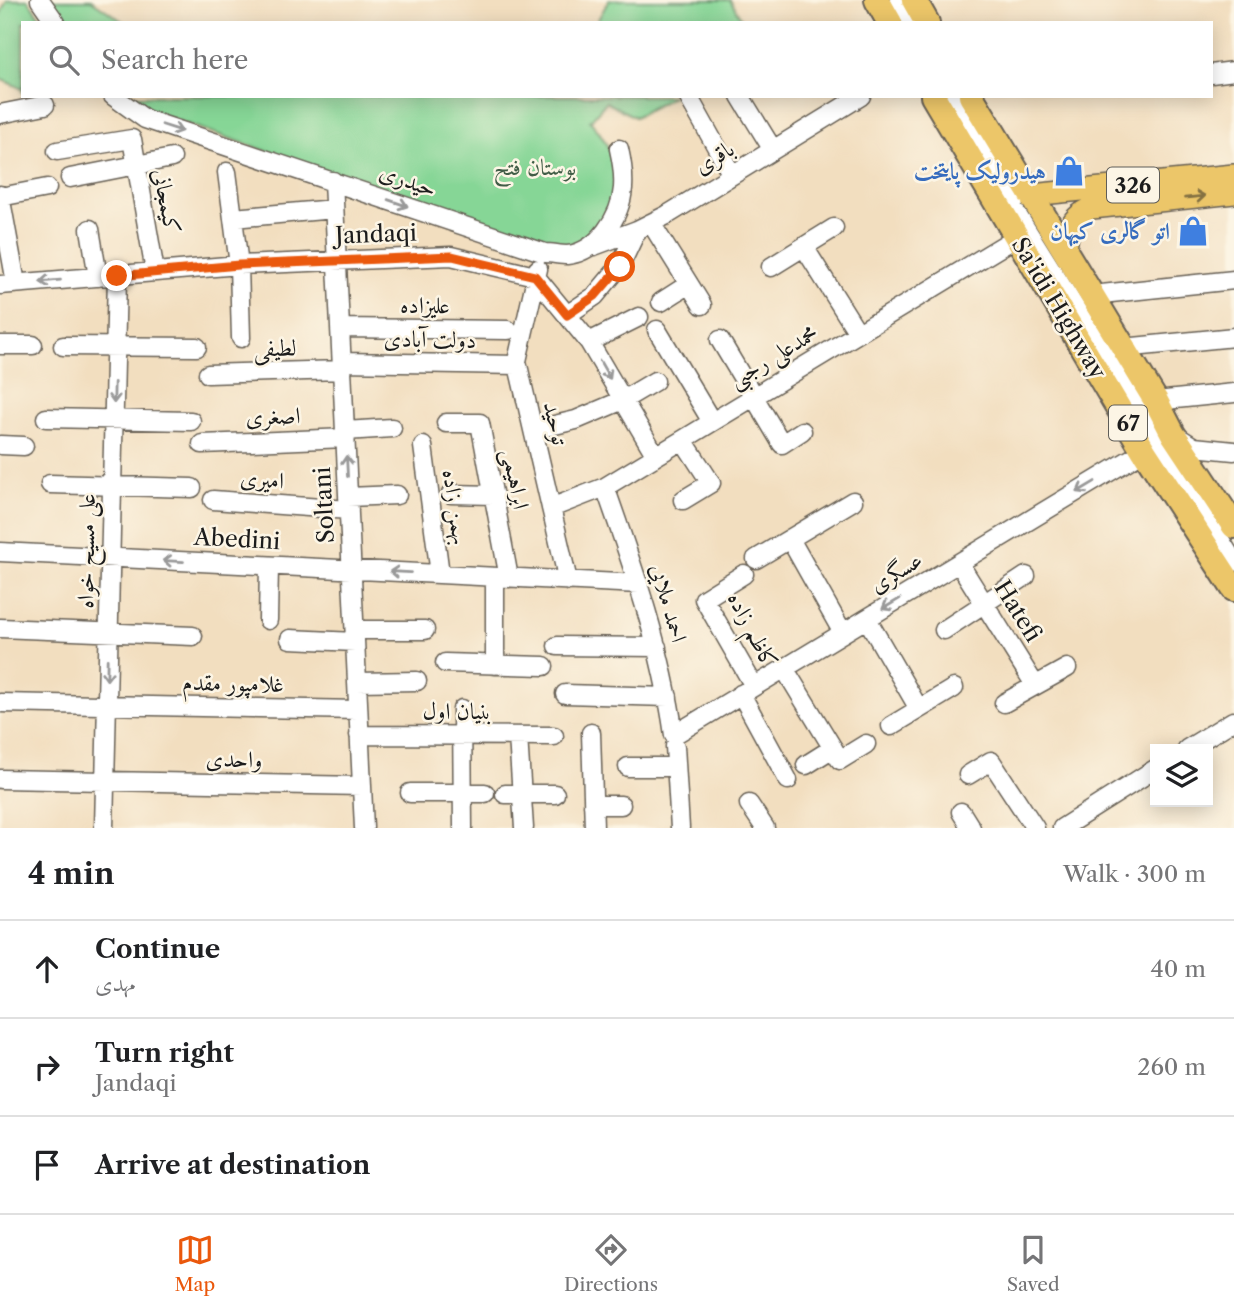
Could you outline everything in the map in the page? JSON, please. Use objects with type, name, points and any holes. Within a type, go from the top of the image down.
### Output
[{"type":"highway","points":[[877,0],[889,21]]},
{"type":"highway","points":[[914,0],[926,21]]},
{"type":"highway","name":"Sa'idi Highway","points":[[934,98],[1144,451],[1234,589]]},
{"type":"highway","name":"Sa'idi Highway","points":[[972,98],[1174,434],[1234,526]]},
{"type":"main road","name":"326","points":[[1031,195],[1234,175]]},
{"type":"main road","name":"326","points":[[1066,253],[1067,233],[1075,218],[1081,212],[1092,208],[1234,194]]},
{"type":"street","points":[[40,0],[55,21]]},
{"type":"street","points":[[889,0],[901,21]]},
{"type":"street","points":[[900,0],[912,21]]},
{"type":"street","points":[[1213,74],[1234,71]]},
{"type":"street","name":"حیدری","points":[[116,98],[145,119],[545,253],[568,255],[587,248]]},
{"type":"street","points":[[689,98],[732,175]]},
{"type":"street","points":[[741,98],[773,150]]},
{"type":"street","name":"باقری","points":[[587,248],[644,227],[858,98]]},
{"type":"street","points":[[947,98],[984,162],[1234,562]]},
{"type":"street","points":[[956,98],[1234,554]]},
{"type":"street","points":[[0,114],[45,105]]},
{"type":"street","name":"کیمجانی","points":[[57,151],[132,139],[155,272]]},
{"type":"street","points":[[587,248],[603,234],[618,211],[624,170],[619,149]]},
{"type":"street","points":[[70,178],[172,158]]},
{"type":"street","points":[[227,172],[239,265],[241,338]]},
{"type":"street","name":"Soltani","points":[[333,181],[364,828]]},
{"type":"street","points":[[8,284],[0,196],[47,188]]},
{"type":"street","points":[[233,218],[334,209]]},
{"type":"street","points":[[567,315],[595,296],[620,267],[644,227],[702,305]]},
{"type":"street","points":[[771,267],[834,228]]},
{"type":"street","points":[[90,229],[98,277]]},
{"type":"street","name":"محمدعلی رجبی","points":[[551,508],[605,487],[1017,237]]},
{"type":"street","points":[[804,247],[858,333]]},
{"type":"street","name":"توحید","points":[[545,253],[535,276],[518,365],[568,581]]},
{"type":"street","name":"Jandaqi","points":[[8,284],[239,265],[452,256],[535,276]]},
{"type":"street","name":"علی مسیح خواه","points":[[104,828],[117,276]]},
{"type":"street","points":[[535,276],[589,342],[656,456]]},
{"type":"street","points":[[1092,295],[1234,281]]},
{"type":"street","points":[[662,302],[689,284]]},
{"type":"street","points":[[589,342],[639,317]]},
{"type":"street","name":"علیزاده","points":[[341,328],[508,330]]},
{"type":"street","points":[[657,330],[712,422]]},
{"type":"street","points":[[1123,348],[1234,337]]},
{"type":"street","points":[[720,340],[782,444],[802,431]]},
{"type":"street","points":[[0,345],[33,345]]},
{"type":"street","points":[[63,346],[197,347]]},
{"type":"street","name":"دولت آبادی","points":[[342,366],[518,365]]},
{"type":"street","name":"لطیفی","points":[[208,374],[342,366]]},
{"type":"street","points":[[533,430],[576,420],[623,400],[655,381]]},
{"type":"street","points":[[1156,401],[1234,393]]},
{"type":"street","points":[[46,418],[191,421]]},
{"type":"street","name":"ابراهیمی","points":[[446,423],[480,423],[494,495],[502,577],[495,665]]},
{"type":"street","name":"اصغری","points":[[202,444],[392,428]]},
{"type":"street","points":[[1174,434],[1194,447],[1234,451]]},
{"type":"street","points":[[683,440],[711,483],[683,500]]},
{"type":"street","points":[[0,445],[24,446]]},
{"type":"street","name":"بهمن زاده","points":[[423,446],[440,574]]},
{"type":"street","name":"عسگری","points":[[674,741],[748,690],[1144,451]]},
{"type":"street","points":[[50,484],[192,488]]},
{"type":"street","name":"احمد ملایی","points":[[605,487],[639,584],[668,696],[680,828]]},
{"type":"street","points":[[451,494],[494,495]]},
{"type":"street","name":"امیری","points":[[213,500],[349,503],[397,495]]},
{"type":"street","points":[[756,559],[853,501]]},
{"type":"street","points":[[790,539],[843,633]]},
{"type":"street","name":"Abedini","points":[[0,552],[639,584]]},
{"type":"street","name":"Hatefi","points":[[959,563],[1035,685]]},
{"type":"street","points":[[268,620],[270,566]]},
{"type":"street","name":"کاظم زاده","points":[[744,574],[704,599],[748,690]]},
{"type":"street","points":[[944,630],[1026,576]]},
{"type":"street","points":[[866,619],[919,709]]},
{"type":"street","points":[[0,628],[193,636]]},
{"type":"street","points":[[289,639],[425,630]]},
{"type":"street","points":[[557,646],[657,647]]},
{"type":"street","points":[[445,663],[544,666]]},
{"type":"street","points":[[785,668],[837,754]]},
{"type":"street","points":[[1004,704],[1067,668]]},
{"type":"street","points":[[357,682],[417,681]]},
{"type":"street","points":[[891,726],[954,688]]},
{"type":"street","points":[[748,690],[791,777],[837,754],[866,744]]},
{"type":"street","points":[[565,694],[668,696]]},
{"type":"street","name":"غلامپور مقدم","points":[[0,703],[358,710]]},
{"type":"street","points":[[462,709],[464,828]]},
{"type":"street","points":[[1195,744],[1233,721]]},
{"type":"street","points":[[591,733],[594,828]]},
{"type":"street","name":"بنیان اول","points":[[359,735],[554,736]]},
{"type":"street","points":[[519,736],[514,794],[524,828]]},
{"type":"street","points":[[968,775],[991,761],[1035,828]]},
{"type":"street","points":[[628,767],[676,767]]},
{"type":"street","points":[[1062,828],[1150,772]]},
{"type":"street","name":"واحدی","points":[[0,779],[362,786]]},
{"type":"street","points":[[410,793],[485,793]]},
{"type":"street","points":[[514,794],[555,794]]},
{"type":"street","points":[[748,804],[765,828]]},
{"type":"street","points":[[593,806],[621,805]]},
{"type":"street","points":[[961,812],[971,828]]},
{"type":"green space","points":[[7,0],[28,0],[43,21],[21,21],[21,88],[0,79],[0,15]]},
{"type":"green space","points":[[50,0],[91,0],[122,21],[65,21]]},
{"type":"green space","points":[[609,0],[730,0],[743,21],[597,21]]},
{"type":"green space","name":"بوستان فتح","points":[[130,98],[669,98],[635,117],[606,102],[590,121],[608,147],[616,176],[616,191],[605,218],[594,231],[582,242],[567,248],[546,245],[144,108]]},
{"type":"place","name":"هیدرولیک پایتخت","points":[[1069,171]]},
{"type":"place","name":"اتو گالری کیهان","points":[[1193,231]]},
{"type":"route","points":[[117,276],[239,265],[452,256],[535,276],[567,315],[595,296],[620,267]]}]
